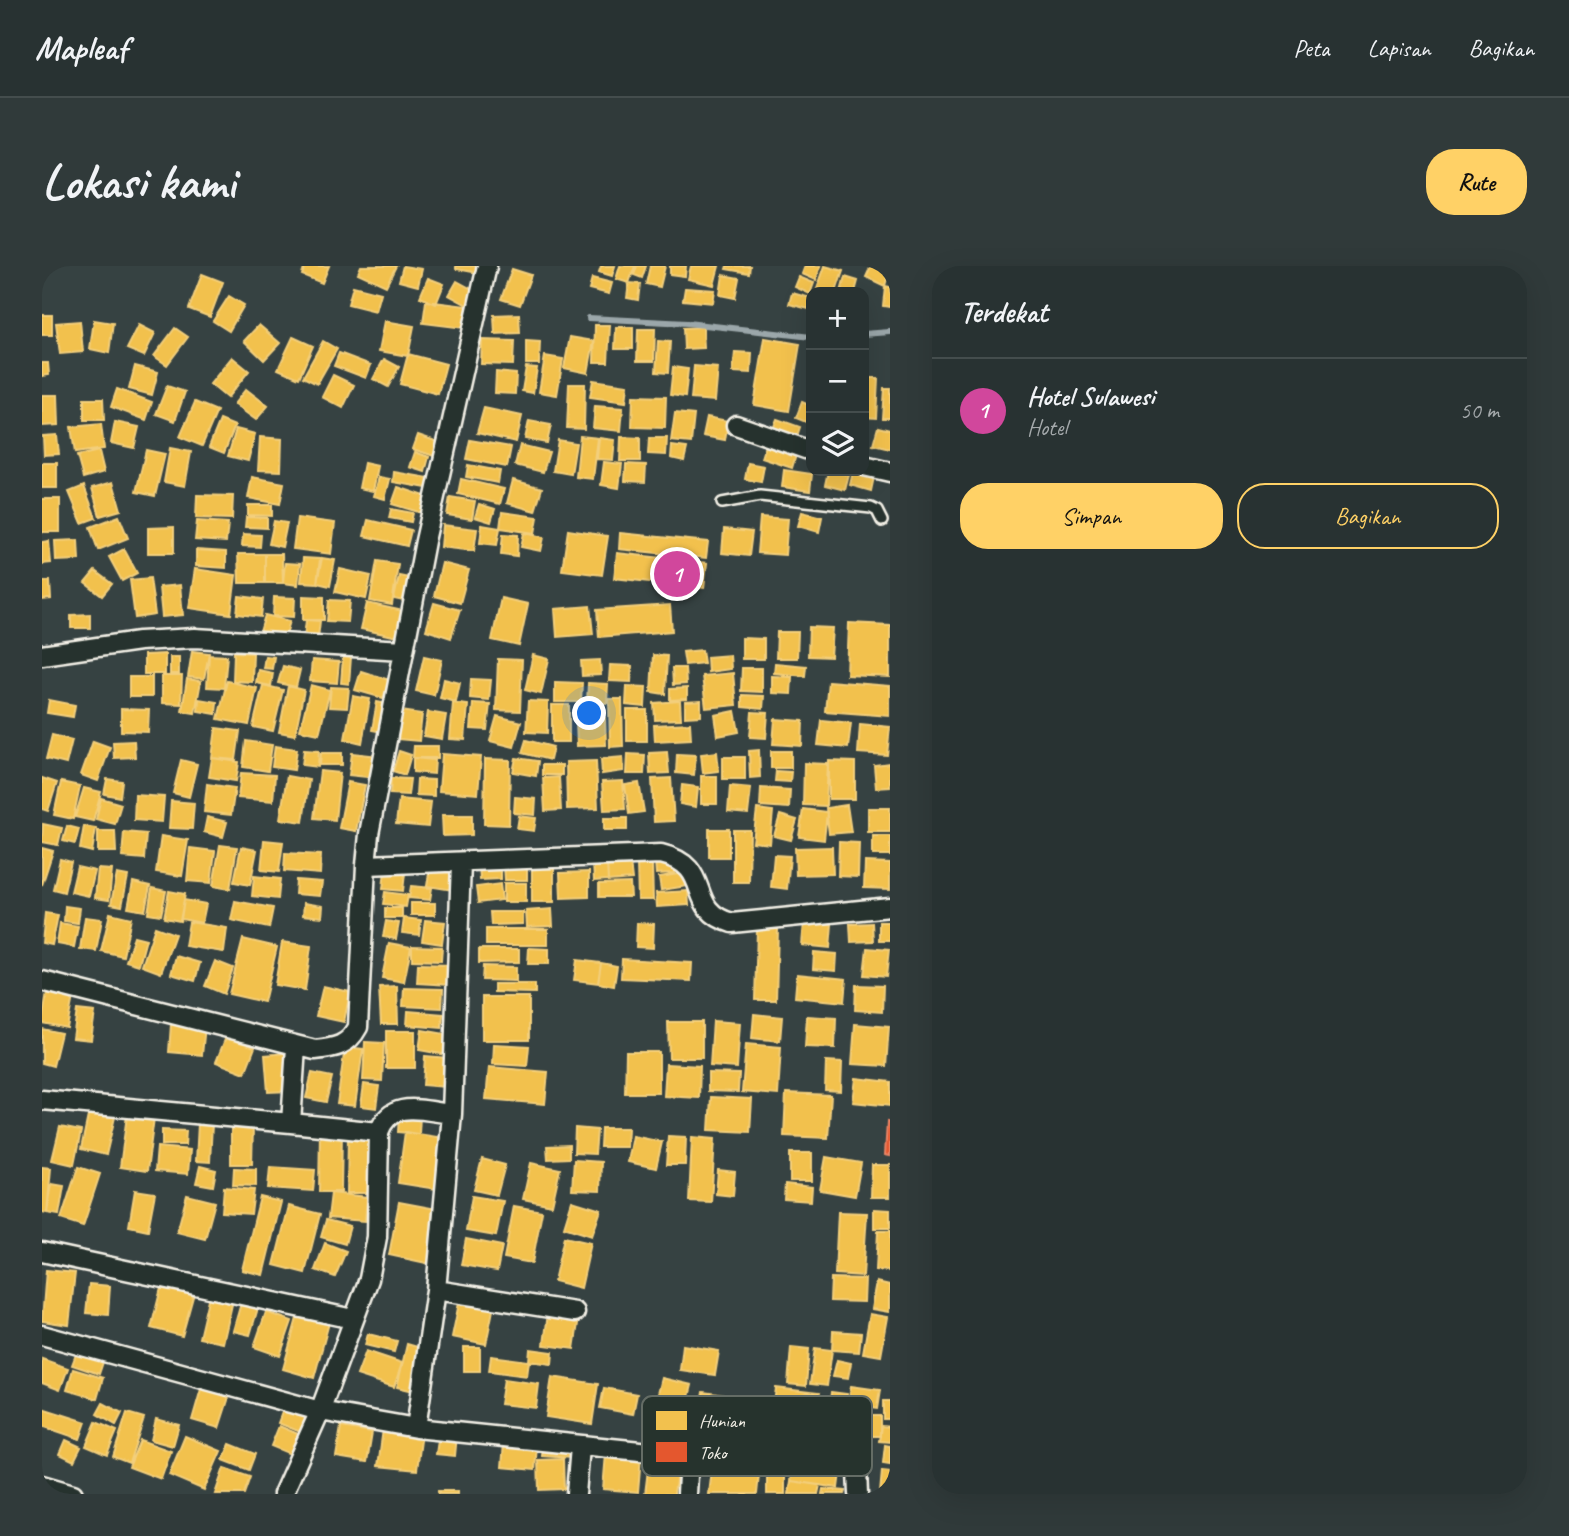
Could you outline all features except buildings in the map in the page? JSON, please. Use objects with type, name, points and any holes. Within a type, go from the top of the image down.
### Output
[{"type":"street","points":[[42,981],[296,1047],[336,1048],[352,1039],[358,1027],[369,834],[404,650],[487,266]]},
{"type":"street","points":[[736,425],[806,449]]},
{"type":"street","points":[[869,467],[890,472]]},
{"type":"street","points":[[42,655],[139,641],[195,638],[404,650]]},
{"type":"street","points":[[366,865],[661,854],[676,858],[692,869],[705,906],[715,918],[732,923],[890,907]]},
{"type":"street","points":[[416,1428],[436,1290],[452,1114],[461,863]]},
{"type":"street","points":[[291,1123],[296,1047]]},
{"type":"street","points":[[42,1100],[379,1132]]},
{"type":"street","points":[[283,1494],[320,1411],[369,1279],[377,1237],[379,1132],[384,1117],[393,1111],[407,1109],[452,1114]]},
{"type":"street","points":[[42,1252],[354,1319]]},
{"type":"street","points":[[436,1290],[575,1312]]},
{"type":"street","points":[[42,1335],[320,1411],[416,1428],[642,1452]]},
{"type":"street","points":[[576,1494],[580,1447]]},
{"type":"street","points":[[687,1494],[688,1476]]},
{"type":"street","points":[[857,1476],[858,1494]]},
{"type":"street","points":[[42,1485],[73,1494]]},
{"type":"lane","points":[[722,503],[760,496],[871,508],[877,511],[882,521]]},
{"type":"waterway","points":[[589,318],[687,323],[806,336]]},
{"type":"waterway","points":[[869,334],[890,332]]},
{"type":"place","name":"Hotel Sulawesi","points":[[677,574]]}]
